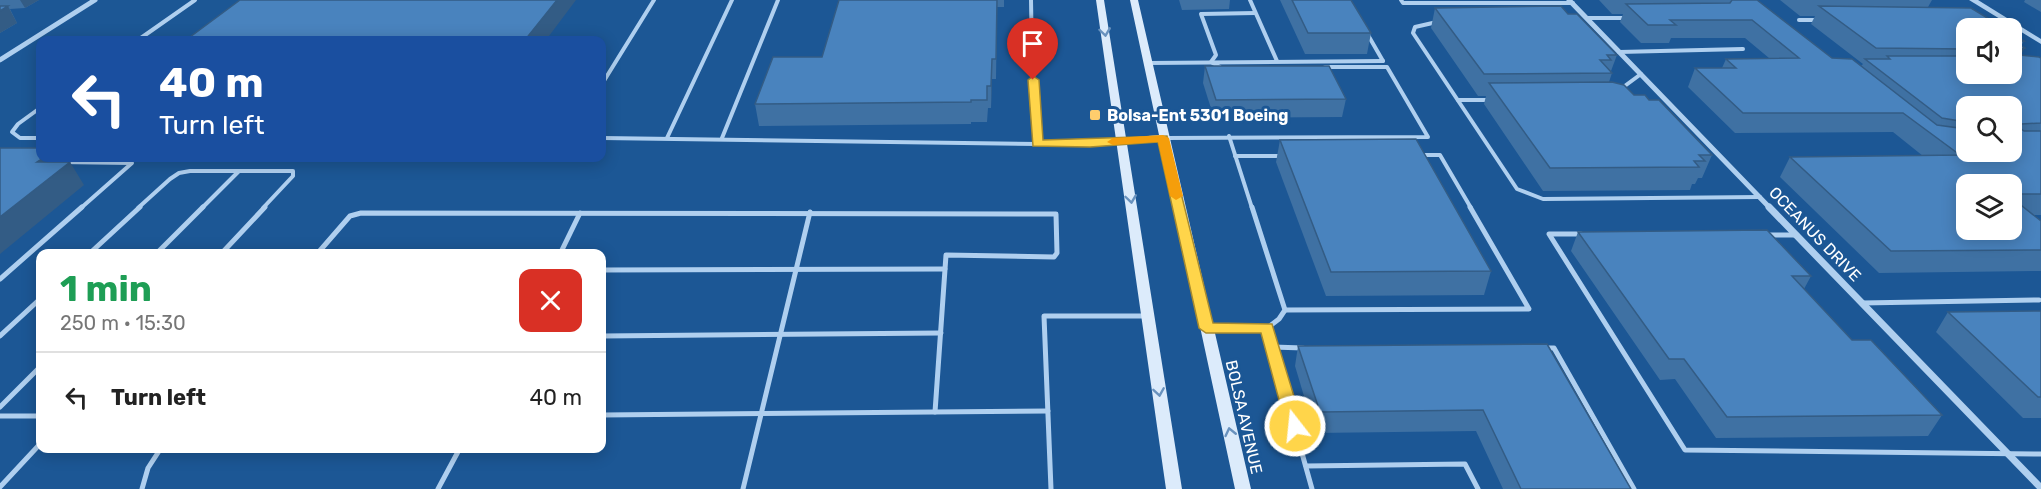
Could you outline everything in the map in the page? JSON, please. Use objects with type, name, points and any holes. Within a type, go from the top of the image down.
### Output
[{"type":"main road","points":[[1100,0],[1174,489]]},
{"type":"main road","name":"BOLSA AVENUE","points":[[1134,0],[1146,63],[1243,489]]},
{"type":"main road","points":[[1122,141],[1163,138]]},
{"type":"street","points":[[36,36],[94,0]]},
{"type":"street","points":[[1973,0],[2003,18]]},
{"type":"street","name":"OCEANUS DRIVE","points":[[1571,2],[2041,488]]},
{"type":"street","points":[[2022,30],[2041,42]]},
{"type":"street","points":[[1,58],[36,36]]},
{"type":"lane","points":[[144,36],[195,0]]},
{"type":"lane","points":[[606,78],[654,0]]},
{"type":"lane","points":[[667,138],[732,0]]},
{"type":"lane","points":[[722,138],[778,0]]},
{"type":"lane","points":[[1031,0],[1032,58],[1038,144]]},
{"type":"lane","points":[[1250,0],[1277,61]]},
{"type":"lane","points":[[1401,0],[1403,3],[1571,2]]},
{"type":"lane","points":[[1211,62],[1216,55],[1201,14],[1255,13]]},
{"type":"lane","points":[[1579,21],[1632,18]]},
{"type":"lane","points":[[1799,20],[1822,20]]},
{"type":"lane","points":[[1444,22],[1421,24],[1415,27],[1413,33],[1517,189],[1526,194],[1542,199],[1760,197]]},
{"type":"lane","points":[[1146,63],[1383,61],[1366,30]]},
{"type":"lane","points":[[1619,52],[1743,49]]},
{"type":"lane","points":[[1163,138],[1428,137],[1387,67],[1218,67],[1211,62]]},
{"type":"lane","points":[[1614,93],[1641,74]]},
{"type":"lane","points":[[1458,100],[1503,100]]},
{"type":"lane","points":[[36,111],[18,124],[12,132],[20,138],[36,138]]},
{"type":"lane","points":[[1674,118],[1686,121]]},
{"type":"lane","points":[[1229,136],[1285,310]]},
{"type":"lane","points":[[606,138],[1038,144],[1122,141]]},
{"type":"lane","points":[[1285,310],[1528,309],[1440,155],[1417,155]]},
{"type":"lane","points":[[1235,156],[1292,156]]},
{"type":"lane","points":[[0,279],[132,163],[57,162]]},
{"type":"lane","points":[[161,249],[240,171]]},
{"type":"lane","points":[[94,249],[170,179],[180,173],[293,171],[293,176],[226,249]]},
{"type":"lane","points":[[743,489],[810,212]]},
{"type":"lane","points":[[322,249],[353,214],[810,212],[1049,212],[1056,214],[1058,253],[1054,257],[946,255],[935,412]]},
{"type":"lane","points":[[562,249],[580,213]]},
{"type":"lane","points":[[1585,234],[1549,234],[1685,450],[2041,454]]},
{"type":"lane","points":[[1761,235],[1797,235]]},
{"type":"lane","points":[[606,270],[945,269]]},
{"type":"lane","points":[[1862,303],[2039,300]]},
{"type":"lane","points":[[0,336],[36,303]]},
{"type":"lane","points":[[1206,328],[1267,328],[1279,319],[1285,310]]},
{"type":"lane","points":[[1051,489],[1044,316],[1148,316]]},
{"type":"lane","points":[[1267,328],[1312,489]]},
{"type":"lane","points":[[606,336],[941,333]]},
{"type":"lane","points":[[1273,348],[1308,348]]},
{"type":"lane","points":[[1542,348],[1554,348],[1634,489]]},
{"type":"lane","points":[[0,407],[36,371]]},
{"type":"lane","points":[[606,415],[1048,411]]},
{"type":"lane","points":[[0,416],[36,416]]},
{"type":"lane","points":[[0,487],[36,448]]},
{"type":"lane","points":[[142,489],[148,468],[158,453]]},
{"type":"lane","points":[[438,489],[457,453]]},
{"type":"lane","points":[[1306,466],[1465,464],[1478,489]]},
{"type":"building","points":[[240,0],[557,0],[528,36],[191,36]]},
{"type":"building","points":[[839,0],[997,0],[996,59],[992,59],[991,86],[987,86],[987,100],[755,104],[773,57],[822,57]]},
{"type":"building","points":[[1292,0],[1351,0],[1371,33],[1308,33]]},
{"type":"building","points":[[1732,0],[1757,0],[1832,58],[1852,59],[1937,125],[1956,128],[1956,152],[1903,113],[1743,113],[1695,68],[1736,68],[1726,59],[1799,58],[1752,20],[1670,20],[1676,25],[1648,25],[1626,4],[1730,3]]},
{"type":"building","points":[[1561,6],[1568,14],[1577,14],[1617,55],[1607,55],[1611,60],[1600,60],[1612,73],[1484,74],[1435,8]]},
{"type":"building","points":[[1819,6],[1971,8],[1988,18],[1956,18],[1956,49],[1876,48]]},
{"type":"building","points":[[2022,55],[2039,57],[2041,58],[2041,123],[2022,124],[2022,96],[1956,96],[1956,120],[1942,118],[1865,59],[1890,59],[1887,56],[1956,56],[1956,84],[2022,84]]},
{"type":"building","points":[[1205,66],[1329,66],[1346,99],[1216,100]]},
{"type":"building","points":[[1612,82],[1624,85],[1634,95],[1645,95],[1649,100],[1659,100],[1712,155],[1699,155],[1705,161],[1694,161],[1699,167],[1550,168],[1489,83]]},
{"type":"building","points":[[2022,130],[2041,131],[2041,194],[2022,194],[2022,174],[1956,174],[1956,240],[2022,240],[2022,206],[2041,221],[2041,250],[1891,251],[1790,157],[1956,155],[1956,162],[2022,162]]},
{"type":"building","points":[[1416,139],[1491,271],[1331,272],[1280,140]]},
{"type":"building","points":[[0,148],[36,148],[36,162],[70,162],[0,217]]},
{"type":"building","points":[[1767,230],[1811,276],[1792,276],[1852,340],[1871,340],[1942,415],[1727,417],[1684,359],[1669,359],[1578,232]]},
{"type":"building","points":[[2041,311],[2041,397],[2038,397],[1948,312]]},
{"type":"building","points":[[1547,344],[1631,489],[1521,489],[1483,410],[1320,412],[1298,346]]},
{"type":"slow traffic","points":[[1113,142],[1163,138],[1176,196]]},
{"type":"place","name":"Bolsa-Ent 5301 Boeing","points":[[1095,115]]},
{"type":"route","points":[[1033,80],[1038,144],[1163,138],[1206,328],[1267,328],[1295,426]]}]
